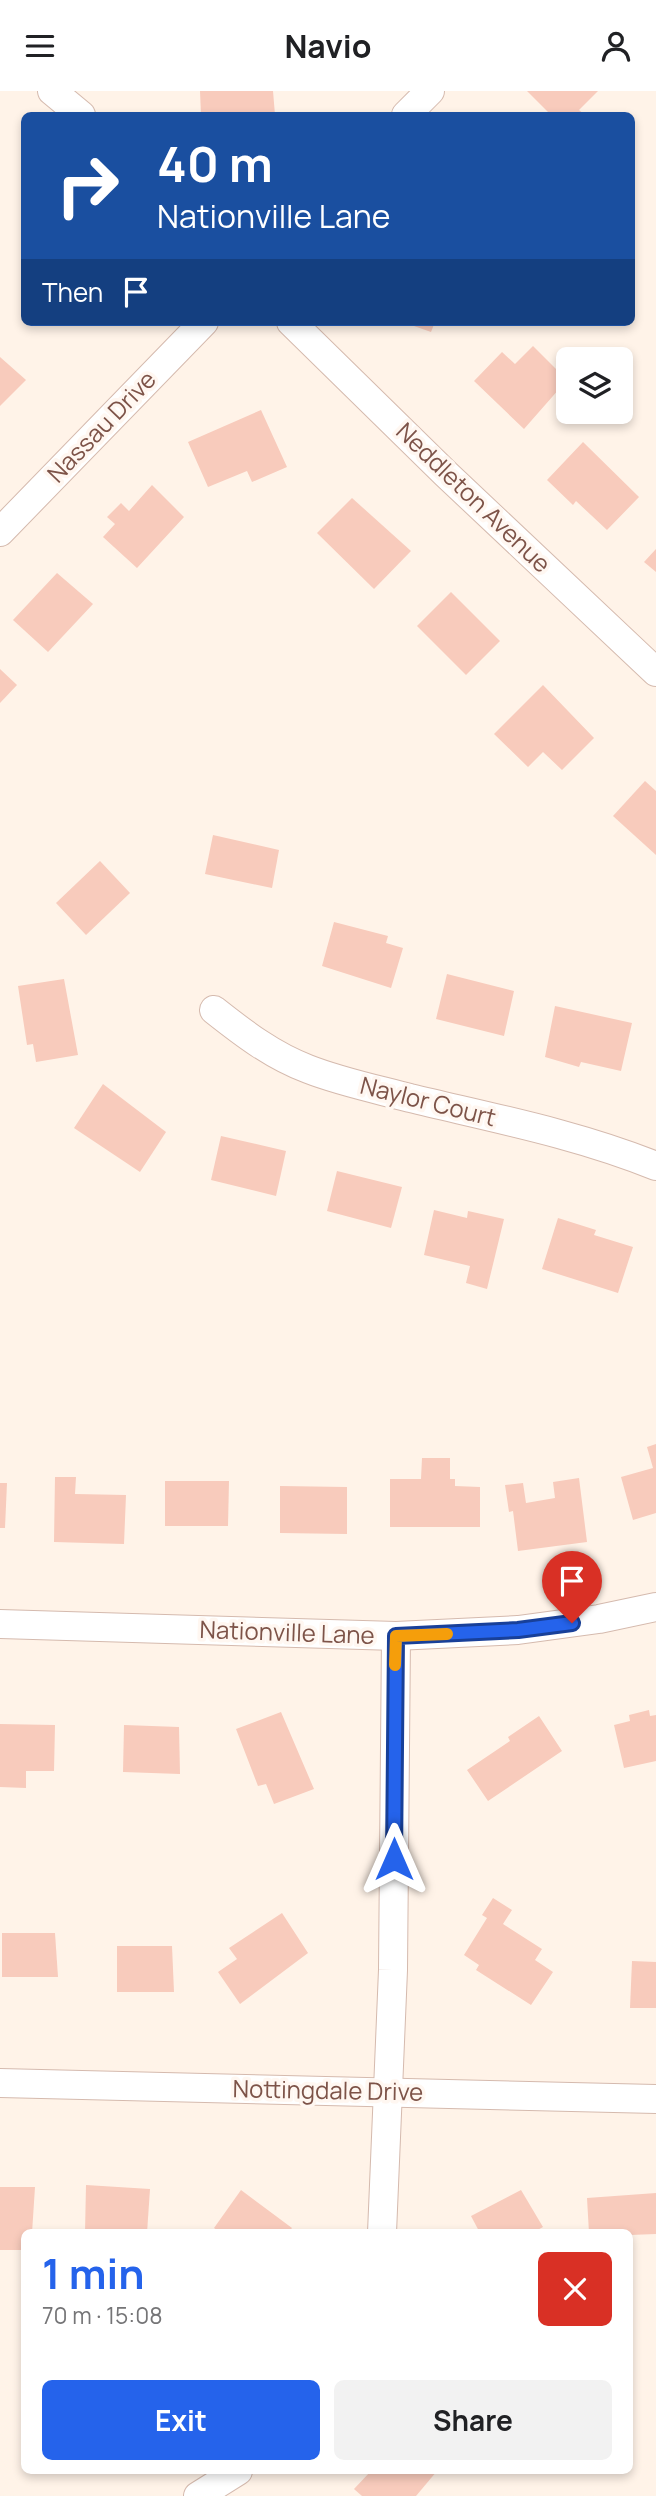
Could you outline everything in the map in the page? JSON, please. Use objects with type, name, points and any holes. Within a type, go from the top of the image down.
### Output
[{"type":"street","points":[[52,91],[77,112]]},
{"type":"street","points":[[409,112],[430,91]]},
{"type":"street","name":"Nassau Drive","points":[[0,532],[200,326]]},
{"type":"street","name":"Neddleton Avenue","points":[[295,326],[446,474],[656,672]]},
{"type":"street","name":"Naylor Court","points":[[214,1010],[271,1051],[307,1069],[345,1082],[622,1152],[656,1166]]},
{"type":"street","name":"Nationville Lane","points":[[0,1624],[396,1636],[518,1630],[599,1619],[656,1607]]},
{"type":"street","points":[[382,2229],[393,1970],[396,1636]]},
{"type":"street","name":"Nottingdale Drive","points":[[0,2083],[656,2099]]},
{"type":"street","points":[[198,2496],[233,2474]]},
{"type":"building","points":[[200,91],[273,91],[275,112],[201,112]]},
{"type":"building","points":[[527,91],[598,91],[579,110],[581,112],[548,112]]},
{"type":"building","points":[[414,326],[433,326],[431,332]]},
{"type":"building","points":[[533,346],[556,369],[556,393],[524,429],[474,381],[502,352],[515,364]]},
{"type":"building","points":[[0,357],[26,380],[0,406]]},
{"type":"building","points":[[261,410],[287,467],[252,482],[247,471],[208,487],[188,442]]},
{"type":"building","points":[[583,442],[639,497],[607,530],[576,501],[573,505],[547,480]]},
{"type":"building","points":[[152,485],[184,517],[137,568],[103,537],[115,524],[107,517],[121,503],[129,511]]},
{"type":"building","points":[[352,498],[411,551],[374,589],[317,533]]},
{"type":"building","points":[[656,549],[656,572],[644,562]]},
{"type":"building","points":[[57,573],[93,604],[48,652],[13,620]]},
{"type":"building","points":[[451,592],[500,641],[466,675],[417,626]]},
{"type":"building","points":[[0,669],[17,685],[0,703]]},
{"type":"building","points":[[543,685],[594,738],[562,770],[543,752],[528,767],[494,734]]},
{"type":"building","points":[[645,781],[656,791],[656,855],[613,816]]},
{"type":"building","points":[[213,835],[279,850],[272,888],[205,874]]},
{"type":"building","points":[[100,861],[130,893],[86,935],[56,903]]},
{"type":"building","points":[[334,922],[388,936],[386,943],[403,948],[391,988],[322,966]]},
{"type":"building","points":[[447,974],[514,991],[504,1036],[436,1019]]},
{"type":"building","points":[[64,979],[78,1055],[36,1062],[33,1044],[27,1045],[18,986]]},
{"type":"building","points":[[555,1006],[632,1023],[621,1071],[581,1062],[579,1067],[545,1057]]},
{"type":"building","points":[[103,1084],[166,1132],[140,1172],[74,1128]]},
{"type":"building","points":[[221,1136],[286,1151],[276,1196],[211,1180]]},
{"type":"building","points":[[337,1171],[402,1187],[391,1228],[327,1211]]},
{"type":"building","points":[[434,1210],[467,1218],[468,1211],[504,1219],[487,1289],[466,1283],[470,1266],[424,1255]]},
{"type":"building","points":[[558,1218],[596,1230],[594,1235],[633,1247],[618,1293],[542,1269]]},
{"type":"building","points":[[656,1444],[656,1513],[633,1520],[621,1477],[653,1468],[647,1447]]},
{"type":"building","points":[[422,1458],[450,1458],[450,1479],[455,1479],[455,1486],[480,1487],[480,1527],[390,1527],[390,1479],[421,1479]]},
{"type":"building","points":[[55,1477],[76,1477],[75,1494],[126,1495],[124,1544],[54,1542]]},
{"type":"building","points":[[579,1478],[587,1542],[518,1551],[513,1511],[509,1512],[505,1485],[523,1483],[526,1503],[555,1498],[553,1482]]},
{"type":"building","points":[[165,1481],[229,1481],[228,1526],[165,1526]]},
{"type":"building","points":[[0,1483],[7,1483],[5,1528],[0,1528]]},
{"type":"building","points":[[280,1486],[347,1487],[347,1534],[280,1533]]},
{"type":"building","points":[[649,1710],[650,1716],[656,1715],[656,1761],[624,1768],[614,1725],[630,1721],[629,1715]]},
{"type":"building","points":[[281,1712],[314,1789],[274,1804],[266,1784],[258,1786],[236,1729]]},
{"type":"building","points":[[539,1716],[562,1751],[488,1801],[467,1770],[510,1741],[508,1737]]},
{"type":"building","points":[[0,1724],[55,1725],[54,1771],[26,1771],[26,1788],[0,1787]]},
{"type":"building","points":[[124,1725],[179,1727],[180,1774],[123,1772]]},
{"type":"building","points":[[493,1898],[512,1910],[503,1924],[542,1949],[535,1960],[553,1972],[531,2005],[476,1970],[479,1965],[464,1955],[487,1918],[482,1915]]},
{"type":"building","points":[[282,1913],[308,1953],[240,2004],[218,1972],[237,1959],[229,1948]]},
{"type":"building","points":[[2,1933],[55,1933],[58,1977],[2,1977]]},
{"type":"building","points":[[117,1946],[172,1946],[174,1992],[117,1992]]},
{"type":"building","points":[[632,1961],[656,1962],[656,2008],[630,2008]]},
{"type":"building","points":[[86,2185],[150,2189],[147,2229],[85,2229]]},
{"type":"building","points":[[0,2187],[35,2187],[32,2229],[21,2229],[21,2250],[0,2250]]},
{"type":"building","points":[[241,2190],[292,2228],[215,2229]]},
{"type":"building","points":[[521,2190],[543,2227],[478,2229],[471,2216]]},
{"type":"building","points":[[656,2193],[656,2234],[633,2235],[633,2229],[589,2229],[587,2198]]},
{"type":"building","points":[[368,2474],[434,2474],[416,2496],[362,2496],[354,2489]]},
{"type":"slow traffic","points":[[395,1665],[396,1636],[447,1634]]},
{"type":"route","points":[[394,1859],[396,1636],[518,1630],[572,1623]]}]
